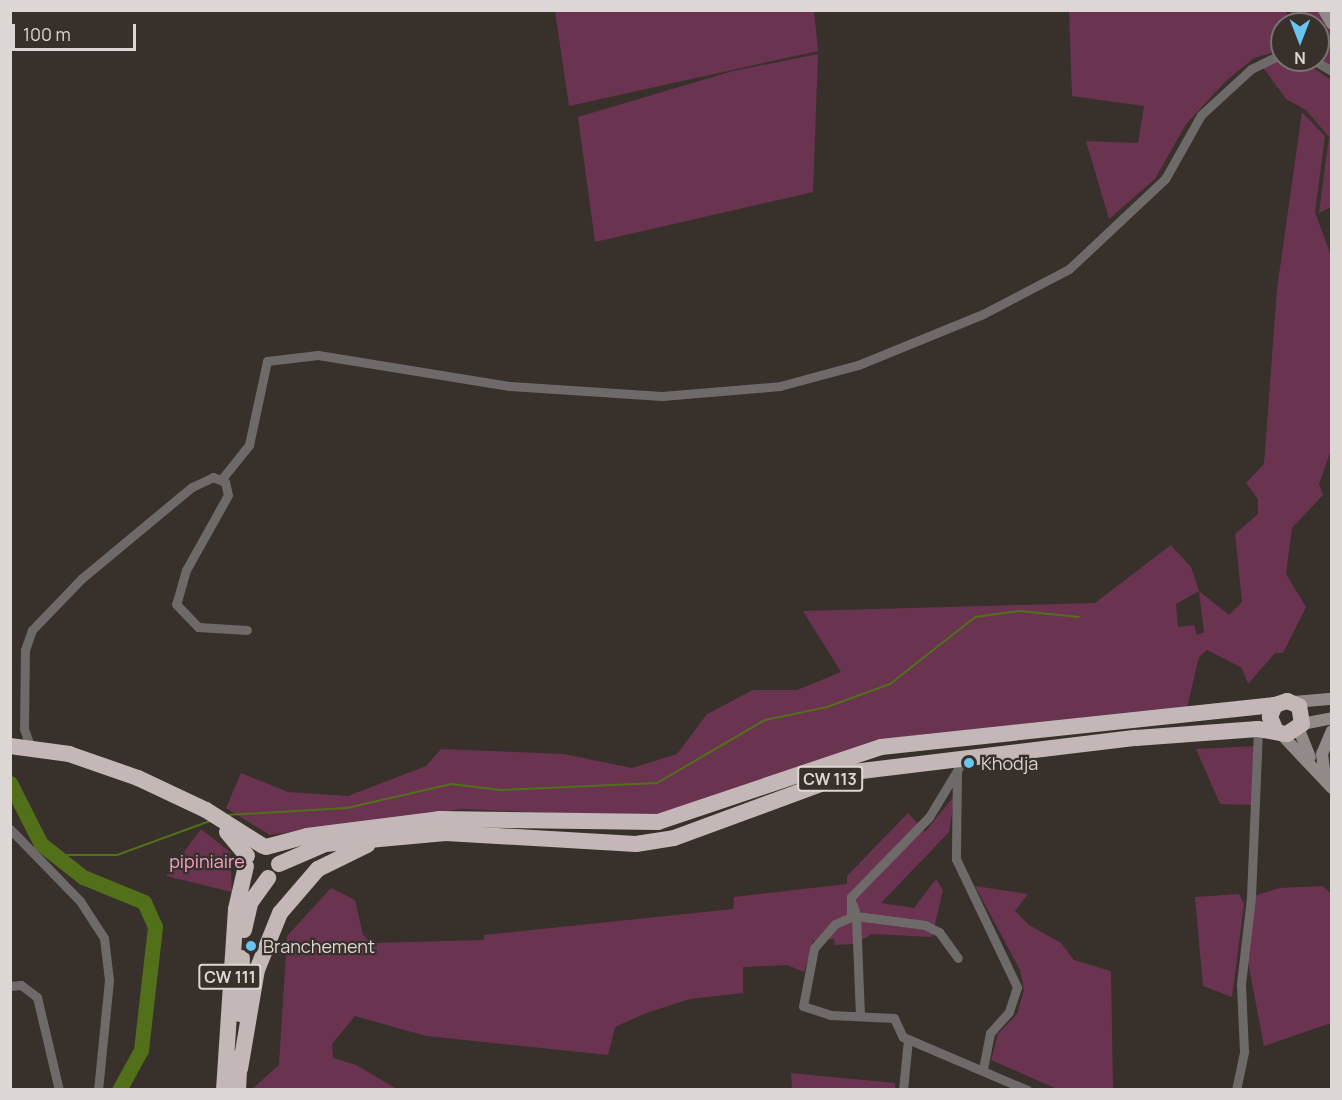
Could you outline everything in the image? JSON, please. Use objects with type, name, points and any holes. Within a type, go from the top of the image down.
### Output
[{"type":"highway","points":[[247,861],[265,847],[307,836],[439,819],[658,822],[881,747],[1294,702],[1303,711],[1301,727],[1271,730],[1270,717],[1275,705]]},
{"type":"highway","name":"CW 113","points":[[395,837],[476,832],[636,844],[674,838],[853,772],[961,764],[1271,730]]},
{"type":"highway","points":[[17,750],[99,772],[204,814],[265,847],[279,864]]},
{"type":"highway","points":[[223,825],[247,861],[252,876],[268,878],[279,864],[325,844],[395,837]]},
{"type":"highway","points":[[238,1089],[257,970],[289,900],[330,861],[395,837]]},
{"type":"highway","name":"CW 111","points":[[224,1089],[234,929],[247,861]]},
{"type":"highway","name":"CW 111","points":[[240,1069],[245,917],[268,878]]},
{"type":"main road","points":[[1324,10],[1332,24]]},
{"type":"main road","points":[[1294,702],[1332,699]]},
{"type":"main road","points":[[1311,761],[1301,727],[1332,718]]},
{"type":"main road","points":[[1271,730],[1311,761],[1328,783]]},
{"type":"main road","points":[[1328,783],[1322,754],[1332,731]]},
{"type":"street","points":[[221,480],[249,445],[267,361],[318,355],[510,386],[663,396],[780,386],[858,365],[983,314],[1069,269],[1165,179],[1202,116],[1251,69],[1270,60]]},
{"type":"street","points":[[17,750],[24,729],[25,650],[32,630],[55,601],[192,487],[205,479],[221,480]]},
{"type":"street","points":[[221,480],[228,495],[186,570],[176,604],[198,627],[247,630]]},
{"type":"street","points":[[1236,1089],[1244,1051],[1241,984],[1271,730]]},
{"type":"street","points":[[961,764],[929,817],[851,897],[851,917],[835,924],[814,948],[803,1006],[814,1012],[894,1018],[908,1039],[1028,1089]]},
{"type":"street","points":[[961,764],[954,851],[1017,987],[1009,1012],[990,1033],[983,1070]]},
{"type":"street","points":[[10,829],[80,901],[104,938],[109,981],[98,1089]]},
{"type":"street","points":[[851,897],[856,916],[860,1015]]},
{"type":"street","points":[[856,916],[925,925],[939,932],[958,958]]},
{"type":"street","points":[[10,986],[21,985],[37,997],[59,1089]]},
{"type":"street","points":[[903,1089],[908,1039]]},
{"type":"green space","points":[[555,11],[814,11],[818,51],[569,106]]},
{"type":"green space","points":[[1069,11],[1286,11],[1270,12],[1270,53],[1254,58],[1225,82],[1186,124],[1155,179],[1109,219],[1086,141],[1138,143],[1144,106],[1072,96]]},
{"type":"green space","points":[[1290,11],[1320,12],[1290,12]]},
{"type":"green space","points":[[1330,32],[1331,34],[1330,67]]},
{"type":"green space","points":[[818,54],[813,192],[595,242],[578,117],[733,71]]},
{"type":"green space","points":[[1270,63],[1270,72],[1319,72],[1331,80],[1331,207],[1319,213],[1329,137],[1306,110],[1286,99],[1262,66]]},
{"type":"green space","points":[[1302,112],[1325,136],[1315,212],[1331,256],[1331,450],[1319,484],[1323,495],[1292,528],[1286,574],[1306,607],[1283,653],[1275,653],[1248,684],[1242,668],[1207,650],[1199,657],[1185,716],[878,741],[659,818],[462,809],[270,835],[226,808],[241,773],[288,792],[348,796],[426,766],[441,749],[564,754],[632,768],[677,754],[707,714],[753,690],[797,690],[841,672],[803,611],[1095,603],[1171,545],[1191,567],[1199,591],[1229,615],[1242,602],[1235,534],[1258,514],[1258,499],[1246,483],[1264,464],[1277,289]],"holes":[[[1199,591],[1204,632],[1197,635],[1194,625],[1178,627],[1176,604]]]},
{"type":"green space","points":[[1258,746],[1255,805],[1220,804],[1196,749]]},
{"type":"green space","points":[[955,795],[949,832],[881,903],[914,908],[936,879],[943,890],[932,937],[872,934],[855,944],[835,945],[834,939],[813,941],[804,972],[787,965],[743,967],[743,993],[690,999],[646,1013],[615,1027],[608,1055],[426,1036],[355,1016],[332,1044],[333,1058],[356,1065],[397,1089],[251,1090],[279,1065],[287,936],[331,888],[355,900],[363,935],[372,943],[484,940],[484,935],[733,909],[734,897],[847,884],[847,876],[908,813],[925,832]]},
{"type":"green space","name":"pipiniaire","points":[[201,829],[230,852],[232,892],[166,876]]},
{"type":"green space","points":[[975,886],[1028,894],[1015,911],[1029,925],[1061,943],[1074,960],[1111,971],[1113,1089],[1057,1089],[991,1060],[998,1034],[1017,1014],[1024,990],[1020,970]]},
{"type":"green space","points":[[1323,886],[1331,894],[1331,1023],[1264,1046],[1248,962],[1251,897],[1279,888]]},
{"type":"green space","points":[[1239,894],[1244,904],[1232,997],[1203,986],[1195,897]]},
{"type":"green space","points":[[791,1073],[895,1083],[895,1089],[792,1089]]},
{"type":"waterway","points":[[226,815],[347,808],[451,784],[501,790],[657,783],[765,720],[827,707],[890,684],[975,617],[1020,611],[1079,617]]},
{"type":"waterway","points":[[10,783],[41,844],[83,877],[144,902],[155,927],[141,1050],[119,1090]]},
{"type":"waterway","points":[[59,855],[117,855],[210,821]]},
{"type":"place","name":"Khodja","points":[[969,763]]},
{"type":"place","name":"Branchement","points":[[251,946]]}]
